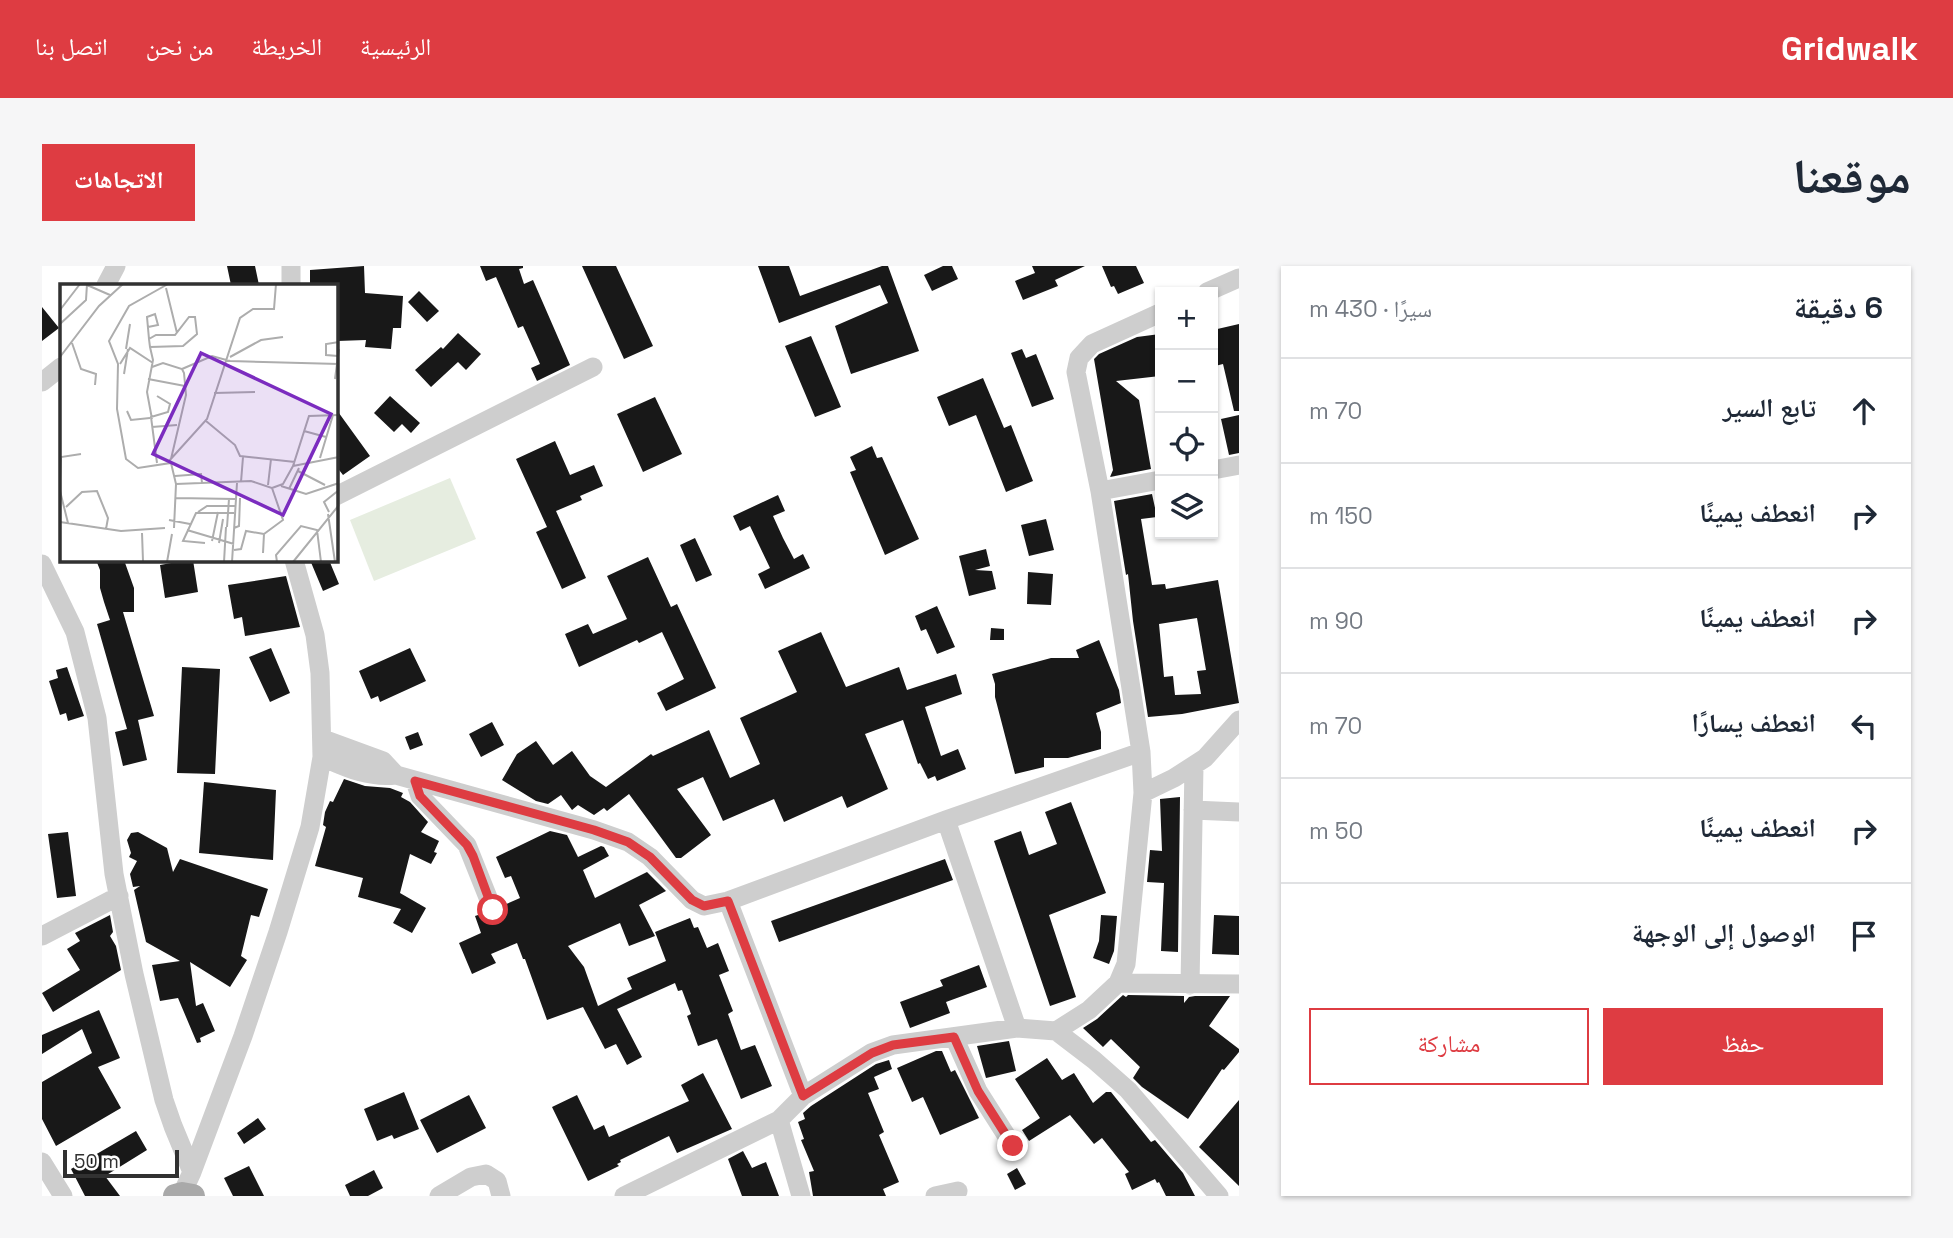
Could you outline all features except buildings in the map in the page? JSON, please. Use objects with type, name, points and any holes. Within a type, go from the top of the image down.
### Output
[{"type":"street","points":[[291,266],[291,284]]},
{"type":"street","points":[[1218,287],[1239,278]]},
{"type":"street","points":[[1056,1031],[1089,1010],[1118,983],[1126,964],[1143,793],[1141,752],[1100,491],[1076,372],[1080,358],[1092,344],[1155,315]]},
{"type":"street","points":[[338,495],[593,367]]},
{"type":"street","points":[[42,382],[60,368]]},
{"type":"street","points":[[1218,469],[1239,465]]},
{"type":"street","points":[[1100,491],[1155,481]]},
{"type":"street","points":[[185,1190],[243,1036],[310,827],[322,748],[320,673],[316,635],[295,562]]},
{"type":"street","points":[[43,567],[75,632],[97,718],[114,874],[134,974],[164,1100],[173,1126],[185,1190]]},
{"type":"street","points":[[1143,793],[1174,778],[1205,758],[1239,720]]},
{"type":"street","points":[[322,748],[361,774],[380,777],[396,775],[628,842],[650,857],[692,900],[704,906],[728,901],[946,820],[1141,752]]},
{"type":"street","points":[[1190,985],[1194,765]]},
{"type":"street","points":[[415,781],[420,796],[467,845],[493,910]]},
{"type":"street","points":[[1193,810],[1239,812]]},
{"type":"street","points":[[946,820],[1017,1028]]},
{"type":"street","points":[[42,936],[119,896]]},
{"type":"street","points":[[728,901],[803,1096]]},
{"type":"street","points":[[1118,983],[1239,984]]},
{"type":"street","points":[[624,1196],[779,1120],[803,1096],[872,1053],[893,1045],[1017,1028],[1056,1031],[1094,1060],[1128,1090],[1219,1196]]},
{"type":"street","points":[[954,1037],[978,1091],[1013,1146]]},
{"type":"street","points":[[779,1120],[801,1196]]},
{"type":"street","points":[[42,1162],[63,1196]]},
{"type":"street","points":[[439,1196],[471,1177],[486,1174],[497,1181],[501,1196]]},
{"type":"street","points":[[935,1196],[958,1191]]},
{"type":"shaded area","points":[[450,478],[476,539],[374,581],[350,520]]},
{"type":"route","points":[[493,910],[467,845],[426,804],[415,781],[594,830],[628,842],[650,857],[692,900],[704,906],[728,901],[803,1096],[872,1053],[893,1045],[954,1037],[978,1091],[1013,1146]]}]
